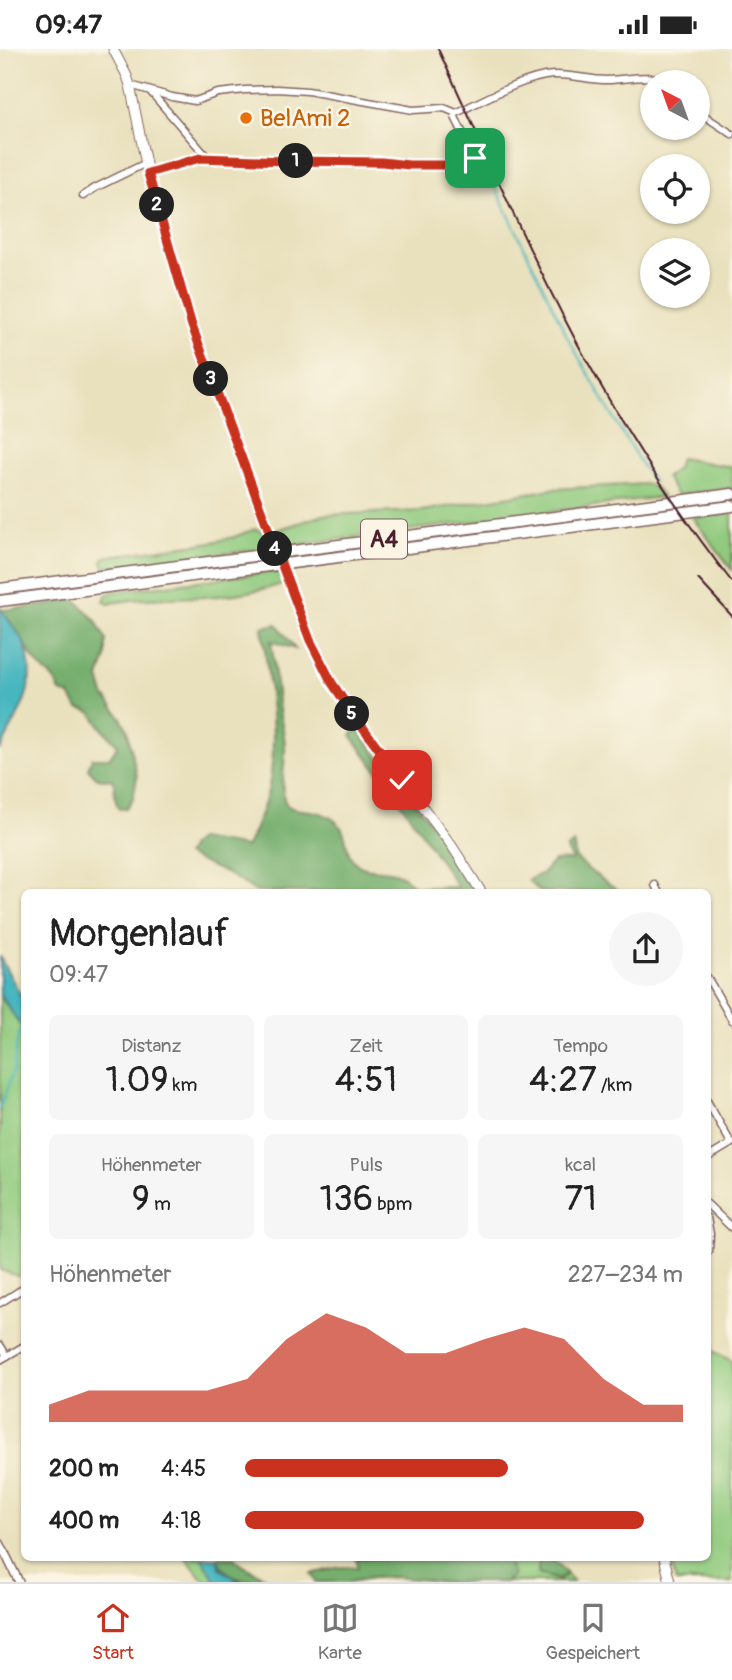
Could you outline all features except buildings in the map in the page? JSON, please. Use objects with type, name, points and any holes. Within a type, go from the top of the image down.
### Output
[{"type":"highway","name":"A4","points":[[0,601],[37,590],[732,494]]},
{"type":"highway","name":"A4","points":[[0,589],[37,590],[732,506]]},
{"type":"main road","points":[[113,49],[130,85],[148,173],[192,326],[310,640],[332,683],[353,714],[452,846],[479,889]]},
{"type":"main road","points":[[664,1561],[670,1582]]},
{"type":"street","points":[[130,85],[195,101],[218,93],[277,89],[308,91],[412,110],[444,108],[456,113],[522,83],[550,75],[606,80],[640,76]]},
{"type":"street","points":[[149,90],[208,158]]},
{"type":"street","points":[[148,173],[200,158],[469,165],[475,158],[455,117],[456,113]]},
{"type":"street","points":[[710,120],[732,134]]},
{"type":"street","points":[[83,196],[146,163]]},
{"type":"street","points":[[655,885],[657,889]]},
{"type":"street","points":[[711,991],[732,1020]]},
{"type":"street","points":[[711,1108],[732,1143],[711,1156]]},
{"type":"street","points":[[711,1208],[732,1229]]},
{"type":"street","points":[[0,1303],[21,1290]]},
{"type":"street","points":[[0,1345],[3,1358],[21,1348]]},
{"type":"street","points":[[0,1543],[19,1582]]},
{"type":"green space","points":[[680,458],[732,467],[732,488],[677,495],[666,477],[677,469]]},
{"type":"green space","points":[[646,484],[656,488],[662,497],[280,547],[274,531],[323,515],[422,511],[552,489]]},
{"type":"green space","points":[[732,498],[732,502],[38,591],[37,588]]},
{"type":"green space","points":[[732,513],[732,570],[693,518]]},
{"type":"green space","points":[[255,529],[263,531],[269,548],[108,568],[104,567],[102,562],[103,558],[110,556],[213,542]]},
{"type":"green space","points":[[278,571],[283,584],[251,591],[108,604],[104,601],[106,595],[112,592]]},
{"type":"green space","points":[[77,601],[96,621],[106,640],[106,657],[99,678],[104,695],[127,729],[137,777],[133,798],[126,808],[119,809],[117,805],[113,780],[97,778],[88,768],[92,758],[109,758],[118,745],[90,712],[78,709],[70,695],[60,692],[53,678],[34,659],[2,610]]},
{"type":"green space","points":[[277,624],[295,649],[271,641],[285,742],[283,793],[287,805],[333,819],[343,831],[350,855],[361,866],[393,872],[415,887],[458,887],[351,735],[357,729],[432,824],[477,889],[252,889],[226,873],[186,855],[199,839],[247,847],[261,814],[270,780],[273,742],[262,627]]},
{"type":"green space","points":[[574,843],[575,857],[616,889],[537,889],[528,880],[543,873],[554,861],[572,860],[566,848]]},
{"type":"green space","points":[[0,995],[21,1026],[21,1277],[0,1270]]},
{"type":"green space","points":[[711,1350],[732,1361],[732,1582],[676,1582],[671,1561],[711,1561]]},
{"type":"green space","points":[[188,1561],[204,1561],[217,1582],[205,1582]]},
{"type":"green space","points":[[218,1561],[237,1561],[273,1582],[239,1579],[221,1566]]},
{"type":"green space","points":[[357,1561],[509,1561],[513,1576],[505,1582],[444,1582],[396,1577],[316,1582],[311,1574],[339,1567],[358,1567]]},
{"type":"green space","points":[[518,1561],[539,1561],[538,1574],[559,1580],[567,1574],[574,1582],[505,1582],[513,1576],[509,1567]]},
{"type":"green space","points":[[539,1561],[555,1561],[567,1574],[559,1580],[538,1574]]},
{"type":"water","points":[[0,607],[24,643],[30,673],[25,699],[0,750]]},
{"type":"water","points":[[0,956],[21,996],[21,1026],[0,995]]},
{"type":"water","points":[[204,1561],[218,1561],[221,1569],[241,1582],[217,1582]]},
{"type":"waterway","points":[[493,182],[568,338],[654,482]]},
{"type":"waterway","points":[[0,1108],[13,1071],[21,1028]]},
{"type":"railway","points":[[438,49],[504,194],[574,337],[628,432],[732,582]]},
{"type":"railway","points":[[698,579],[732,616]]},
{"type":"place","name":"BelAmi 2","points":[[246,118]]},
{"type":"route","points":[[402,780],[332,683],[310,640],[192,326],[148,173],[200,158],[469,165],[475,158]]}]
